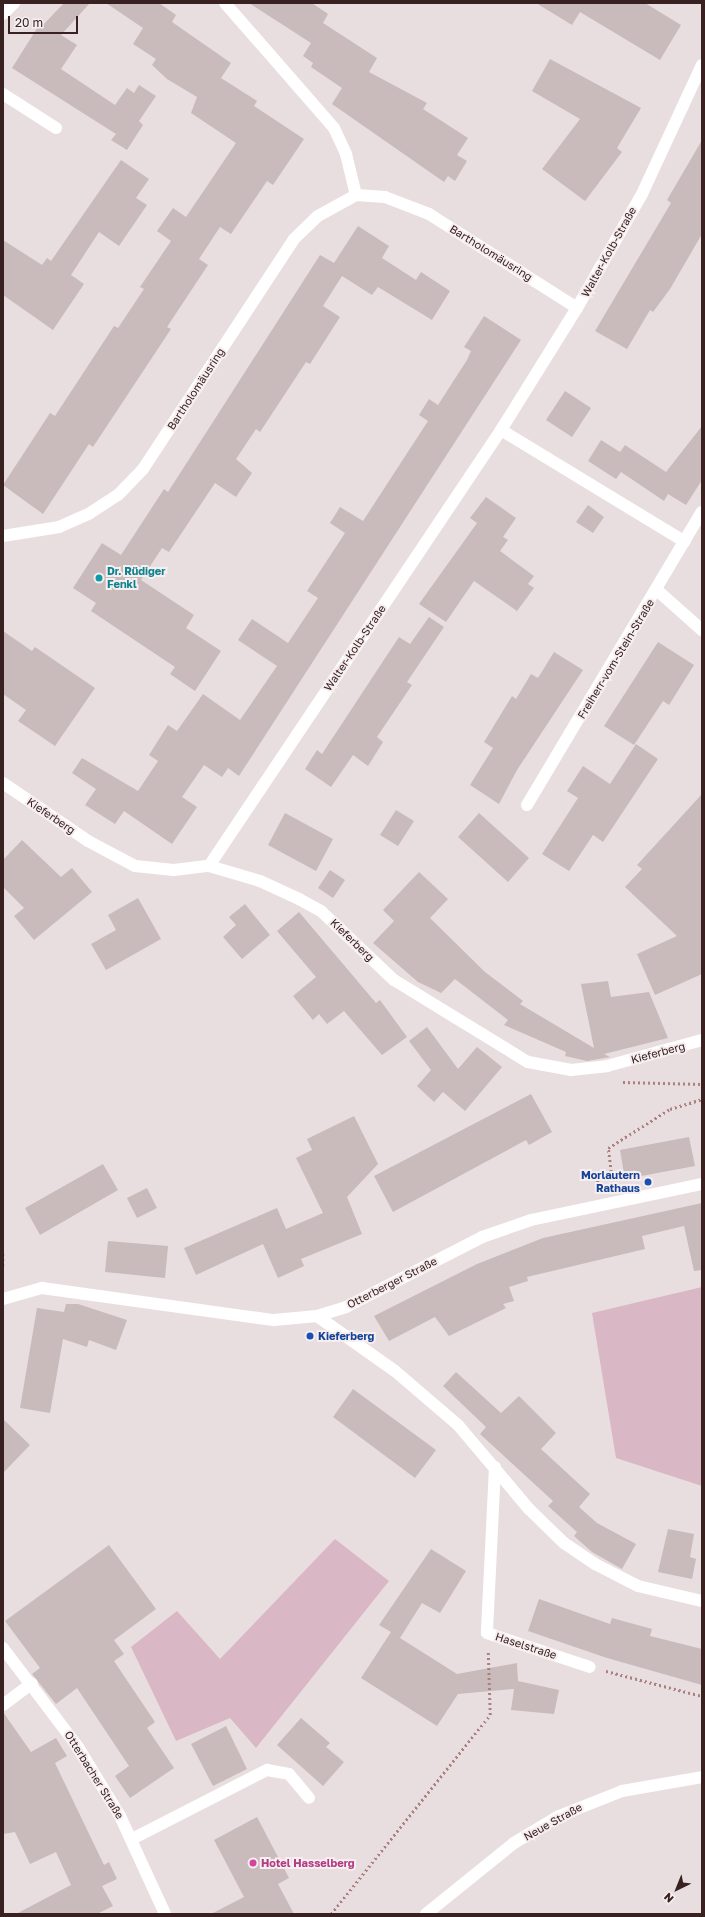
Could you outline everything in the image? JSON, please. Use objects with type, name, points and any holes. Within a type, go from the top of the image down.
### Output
[{"type":"street","points":[[3,14],[14,3]]},
{"type":"street","points":[[225,3],[334,128],[346,154],[356,196]]},
{"type":"street","name":"Walter-Kolb-Straße","points":[[209,866],[501,430],[578,308],[642,194],[702,65]]},
{"type":"street","points":[[3,94],[56,128]]},
{"type":"street","name":"Bartholomäusring","points":[[3,536],[59,527],[90,513],[118,495],[143,469],[294,239],[318,216],[356,196],[385,197],[429,214],[578,308]]},
{"type":"street","points":[[501,430],[685,542]]},
{"type":"street","name":"Freiherr-vom-Stein-Straße","points":[[527,805],[658,591],[702,512]]},
{"type":"street","points":[[658,591],[702,630]]},
{"type":"street","name":"Kieferberg","points":[[3,783],[88,841],[135,866],[174,870],[209,866],[260,881],[322,912],[394,980],[528,1062],[571,1070],[607,1066],[702,1040]]},
{"type":"street","name":"Otterberger Straße","points":[[3,1299],[42,1288],[260,1318],[317,1316],[368,1298],[482,1238],[531,1220],[702,1184]]},
{"type":"street","points":[[317,1316],[395,1371],[458,1425],[529,1509],[564,1543],[595,1564],[638,1586],[702,1601]]},
{"type":"street","name":"Haselstraße","points":[[495,1467],[487,1633],[590,1667]]},
{"type":"street","name":"Otterbacher Straße","points":[[3,1648],[32,1683],[78,1747],[132,1839],[165,1914]]},
{"type":"street","points":[[3,1704],[32,1683]]},
{"type":"street","points":[[132,1839],[267,1770],[289,1774],[309,1798]]},
{"type":"street","name":"Neue Straße","points":[[426,1914],[514,1843],[559,1816],[622,1791],[702,1777]]},
{"type":"path","points":[[607,1066],[614,1082],[702,1084]]},
{"type":"path","points":[[605,1204],[597,1180],[611,1172],[608,1148],[670,1109],[702,1099]]},
{"type":"path","points":[[3,1254],[3,1266]]},
{"type":"path","points":[[330,1914],[490,1715],[487,1633]]},
{"type":"path","points":[[590,1667],[702,1696]]},
{"type":"shaded area","points":[[702,1287],[702,1486],[616,1458],[592,1313]]},
{"type":"shaded area","points":[[335,1539],[389,1581],[256,1748],[230,1718],[176,1741],[131,1647],[177,1611],[220,1659]]},
{"type":"building","points":[[64,3],[90,3],[61,35],[77,45],[61,69],[115,105],[127,88],[134,93],[139,85],[156,96],[139,121],[143,125],[127,150],[111,140],[116,134],[12,68],[41,22],[44,24]]},
{"type":"building","points":[[106,3],[159,3],[176,15],[172,22],[231,63],[221,78],[257,101],[254,106],[304,139],[273,185],[267,181],[231,234],[220,227],[199,259],[208,265],[167,327],[171,329],[93,447],[89,444],[43,514],[3,485],[50,413],[55,416],[114,326],[118,328],[144,289],[140,287],[171,241],[157,231],[173,208],[186,217],[236,143],[191,113],[197,97],[167,79],[152,65],[156,59],[133,44],[143,28]]},
{"type":"building","points":[[249,3],[312,3],[328,14],[323,23],[377,58],[369,72],[427,103],[423,109],[468,138],[457,155],[467,161],[455,181],[448,176],[444,182],[332,104],[342,88],[311,67],[313,63],[303,56],[311,43]]},
{"type":"building","points":[[536,3],[645,3],[681,25],[660,60],[580,12],[572,25]]},
{"type":"building","points":[[550,59],[641,108],[617,148],[622,152],[585,201],[542,169],[580,119],[532,91]]},
{"type":"building","points":[[702,140],[702,234],[670,289],[653,312],[650,310],[627,349],[595,331],[671,203],[667,200]]},
{"type":"building","points":[[121,160],[149,179],[136,198],[147,205],[119,246],[99,232],[71,275],[84,284],[53,330],[3,295],[3,240],[42,265],[47,258],[51,261]]},
{"type":"building","points":[[358,226],[389,246],[382,258],[416,280],[421,272],[450,291],[432,320],[378,287],[372,295],[342,276],[323,306],[340,317],[310,364],[306,362],[260,432],[256,429],[236,459],[252,473],[236,497],[215,483],[169,552],[162,548],[141,580],[194,615],[186,628],[221,651],[195,691],[170,674],[175,667],[91,611],[96,603],[73,588],[102,543],[121,555],[164,489],[168,492],[320,255],[334,263]]},
{"type":"building","points":[[484,316],[521,340],[239,776],[228,768],[222,777],[204,765],[182,797],[197,807],[172,844],[124,811],[115,824],[85,805],[96,789],[72,773],[82,758],[138,791],[158,761],[149,755],[168,725],[177,731],[203,694],[240,720],[277,666],[238,640],[252,619],[288,643],[318,598],[307,591],[345,533],[330,523],[340,507],[363,521],[428,421],[419,415],[429,399],[438,405],[467,360],[471,351],[464,347]]},
{"type":"building","points":[[565,391],[591,408],[572,437],[546,420]]},
{"type":"building","points":[[702,426],[702,480],[686,505],[668,494],[664,501],[621,472],[616,479],[588,461],[601,440],[620,452],[625,445],[666,472]]},
{"type":"building","points":[[486,497],[516,518],[503,537],[508,540],[500,551],[534,576],[528,584],[534,588],[517,611],[474,581],[446,622],[419,604],[477,523],[470,518]]},
{"type":"building","points":[[588,505],[604,517],[593,533],[576,522]]},
{"type":"building","points":[[429,617],[444,627],[407,682],[412,685],[377,737],[383,742],[368,766],[353,755],[331,787],[305,769],[317,750],[322,754],[399,637],[410,644]]},
{"type":"building","points":[[3,631],[32,651],[35,647],[95,688],[55,746],[18,721],[26,710],[3,694]]},
{"type":"building","points":[[658,642],[694,665],[669,705],[663,701],[634,745],[604,726]]},
{"type":"building","points":[[554,652],[583,670],[517,770],[499,804],[470,785],[493,748],[484,742],[512,696],[516,699],[531,674],[538,678]]},
{"type":"building","points":[[636,744],[658,759],[603,842],[593,835],[569,871],[542,854],[578,798],[567,791],[583,766],[610,784]]},
{"type":"building","points":[[702,794],[702,974],[655,995],[637,954],[677,936],[625,887],[642,869],[637,865]]},
{"type":"building","points":[[396,810],[414,821],[398,846],[380,835]]},
{"type":"building","points":[[285,813],[333,839],[316,871],[268,845]]},
{"type":"building","points":[[479,813],[529,858],[508,882],[458,837]]},
{"type":"building","points":[[22,840],[61,877],[72,868],[92,892],[34,940],[14,916],[24,908],[3,887],[3,860]]},
{"type":"building","points":[[330,870],[345,880],[333,898],[318,888]]},
{"type":"building","points":[[419,872],[448,899],[430,918],[485,972],[523,1001],[520,1004],[594,1048],[581,984],[608,981],[611,997],[649,992],[668,1038],[604,1054],[610,1057],[587,1061],[565,1056],[566,1052],[504,1025],[508,1020],[455,979],[441,993],[418,982],[373,943],[394,921],[383,910]]},
{"type":"building","points":[[138,898],[161,939],[106,970],[91,944],[116,930],[108,915]]},
{"type":"building","points":[[245,904],[270,935],[242,959],[223,937],[236,925],[229,917]]},
{"type":"building","points":[[299,912],[376,1003],[380,1000],[407,1037],[382,1055],[344,1011],[327,1024],[319,1014],[313,1020],[293,996],[316,977],[277,931]]},
{"type":"building","points":[[427,1027],[458,1069],[477,1047],[502,1067],[465,1111],[443,1092],[434,1102],[417,1086],[431,1070],[409,1041]]},
{"type":"building","points":[[531,1094],[552,1132],[529,1145],[526,1140],[393,1212],[374,1176]]},
{"type":"building","points":[[354,1116],[378,1164],[347,1197],[362,1234],[301,1259],[304,1266],[278,1278],[263,1244],[196,1275],[184,1248],[277,1208],[286,1229],[323,1213],[296,1158],[312,1150],[307,1139]]},
{"type":"building","points":[[689,1137],[695,1166],[625,1179],[620,1150]]},
{"type":"building","points":[[103,1164],[118,1190],[40,1235],[25,1208]]},
{"type":"building","points":[[147,1188],[157,1208],[137,1218],[127,1198]]},
{"type":"building","points":[[702,1203],[702,1270],[694,1271],[684,1226],[642,1236],[645,1249],[527,1277],[528,1281],[509,1287],[514,1301],[503,1304],[506,1308],[449,1336],[435,1317],[389,1341],[374,1316],[477,1264],[543,1238]]},
{"type":"building","points":[[108,1241],[168,1246],[165,1278],[105,1272]]},
{"type":"building","points":[[66,1304],[78,1304],[127,1320],[116,1350],[89,1340],[87,1347],[63,1339],[50,1413],[20,1408],[37,1308],[64,1312]]},
{"type":"building","points":[[456,1372],[501,1413],[519,1396],[556,1433],[541,1449],[590,1494],[579,1507],[597,1523],[636,1544],[622,1569],[592,1552],[574,1536],[577,1532],[548,1506],[553,1501],[480,1434],[486,1427],[443,1386]]},
{"type":"building","points":[[353,1389],[436,1450],[415,1478],[333,1417]]},
{"type":"building","points":[[3,1419],[30,1445],[3,1473]]},
{"type":"building","points":[[668,1529],[694,1534],[690,1557],[696,1559],[692,1579],[658,1572]]},
{"type":"building","points":[[109,1545],[156,1609],[114,1640],[124,1654],[114,1661],[155,1722],[147,1728],[174,1768],[130,1798],[115,1776],[129,1766],[77,1688],[56,1704],[32,1674],[40,1668],[5,1621]]},
{"type":"building","points":[[431,1549],[466,1571],[440,1613],[422,1603],[400,1638],[457,1674],[517,1663],[518,1681],[559,1690],[554,1714],[511,1710],[514,1689],[458,1694],[437,1726],[361,1678],[391,1632],[379,1625]]},
{"type":"building","points":[[539,1599],[610,1624],[612,1618],[652,1629],[650,1636],[702,1649],[702,1685],[607,1658],[528,1631]]},
{"type":"building","points":[[3,1712],[31,1752],[56,1738],[67,1756],[55,1763],[104,1865],[109,1862],[117,1879],[102,1886],[113,1906],[97,1914],[16,1914],[71,1885],[56,1852],[30,1864],[15,1832],[3,1834]]},
{"type":"building","points":[[301,1718],[330,1743],[326,1747],[344,1762],[323,1786],[277,1745]]},
{"type":"building","points":[[226,1726],[247,1769],[213,1786],[191,1744]]},
{"type":"building","name":"Hotel Hasselberg","points":[[257,1817],[289,1878],[278,1884],[294,1914],[211,1914],[244,1897],[214,1840]]},
{"type":"place","name":"Dr. Rüdiger Fenkl","points":[[99,578]]},
{"type":"place","name":"Morlautern Rathaus","points":[[648,1182]]},
{"type":"place","name":"Kieferberg","points":[[310,1336]]},
{"type":"place","name":"Hotel Hasselberg","points":[[253,1863]]}]
